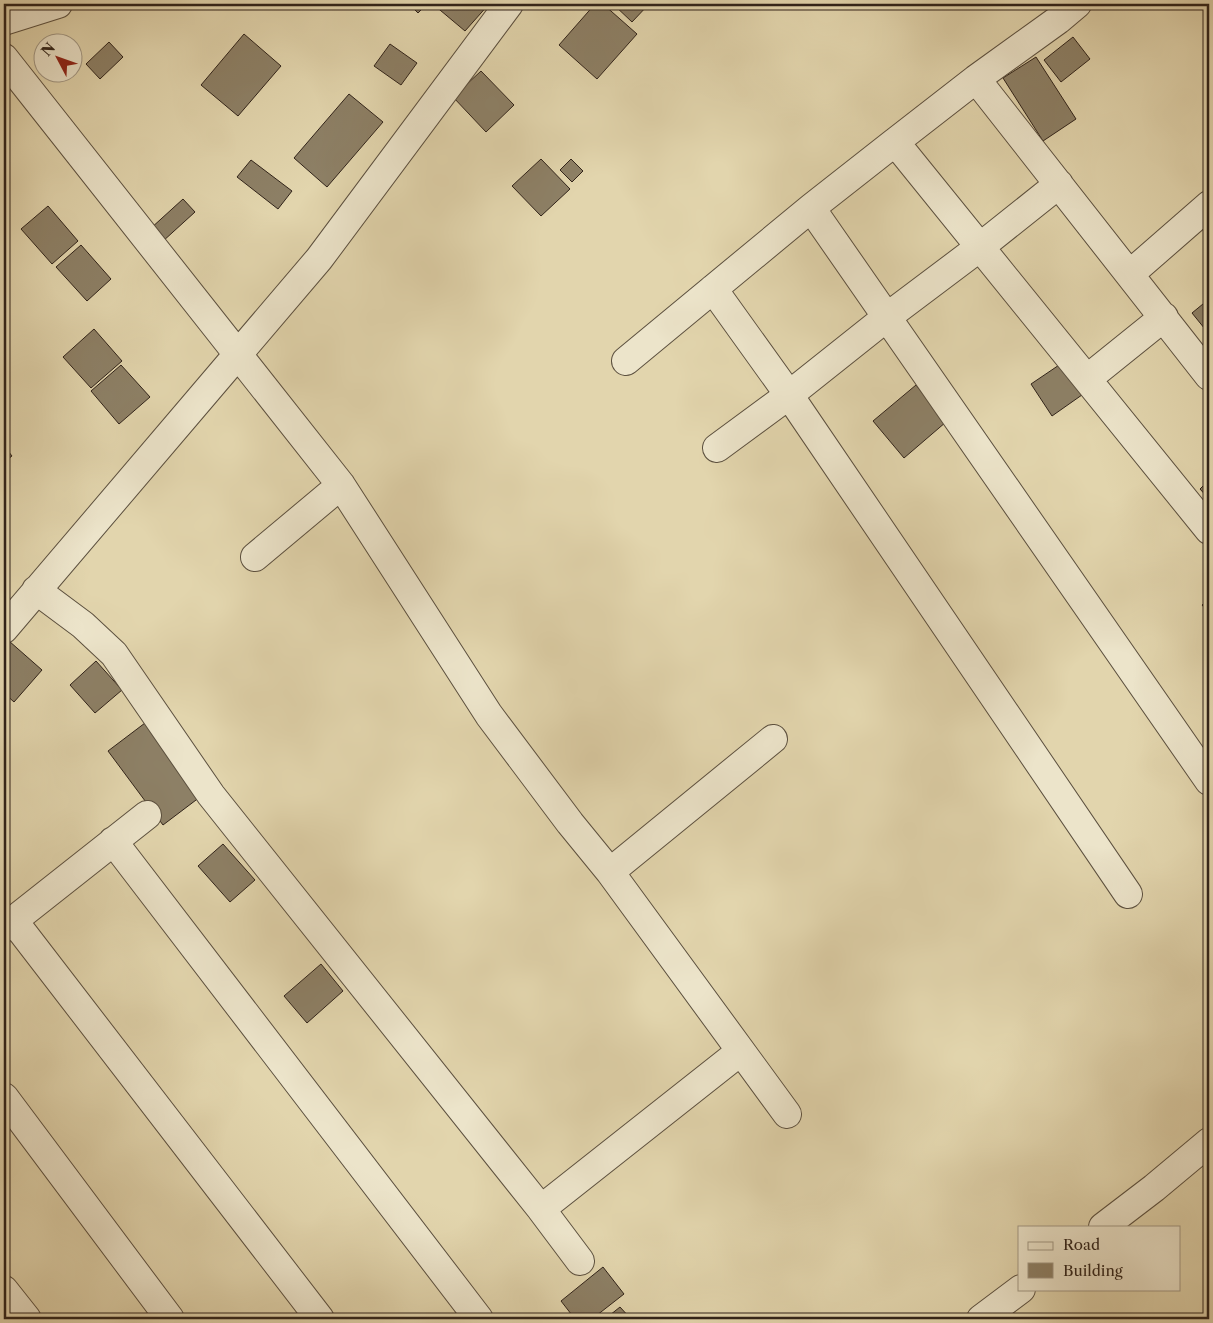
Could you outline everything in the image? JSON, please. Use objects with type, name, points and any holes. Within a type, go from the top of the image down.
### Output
[{"type":"street","points":[[4,21],[58,4]]},
{"type":"street","points":[[4,629],[319,259],[509,4]]},
{"type":"street","points":[[626,361],[811,208],[1077,4]]},
{"type":"street","points":[[4,58],[341,485],[489,715],[570,824],[610,872],[787,1114]]},
{"type":"street","points":[[976,80],[1209,376]]},
{"type":"street","points":[[895,142],[1209,530]]},
{"type":"street","points":[[717,448],[789,395],[1059,184]]},
{"type":"street","points":[[1130,274],[1209,205]]},
{"type":"street","points":[[811,208],[1209,781]]},
{"type":"street","points":[[713,289],[789,395],[1128,894]]},
{"type":"street","points":[[1086,379],[1164,317]]},
{"type":"street","points":[[256,556],[341,485]]},
{"type":"street","points":[[36,590],[83,625],[114,654],[211,795],[541,1209],[580,1262]]},
{"type":"street","points":[[610,872],[773,739]]},
{"type":"street","points":[[148,815],[9,924],[320,1319]]},
{"type":"street","points":[[113,841],[479,1319]]},
{"type":"street","points":[[541,1209],[741,1051]]},
{"type":"street","points":[[4,1097],[170,1319]]},
{"type":"street","points":[[1104,1226],[1209,1142]]},
{"type":"street","points":[[4,1290],[27,1319]]},
{"type":"street","points":[[981,1319],[1020,1290]]},
{"type":"building","points":[[409,4],[427,4],[418,13]]},
{"type":"building","points":[[489,4],[465,31],[434,5]]},
{"type":"building","points":[[595,4],[603,4],[637,34],[597,79],[559,45]]},
{"type":"building","points":[[613,4],[649,4],[632,22]]},
{"type":"building","points":[[244,34],[281,66],[238,116],[201,85]]},
{"type":"building","points":[[1073,37],[1090,59],[1061,82],[1044,60]]},
{"type":"building","points":[[109,42],[123,57],[100,79],[86,64]]},
{"type":"building","points":[[390,44],[417,63],[401,85],[374,66]]},
{"type":"building","points":[[1036,57],[1076,119],[1043,141],[1003,78]]},
{"type":"building","points":[[481,71],[514,105],[486,132],[453,97]]},
{"type":"building","points":[[349,94],[383,122],[327,187],[294,158]]},
{"type":"building","points":[[541,159],[570,189],[541,216],[512,186]]},
{"type":"building","points":[[571,159],[583,171],[572,182],[560,170]]},
{"type":"building","points":[[251,160],[292,191],[278,209],[237,177]]},
{"type":"building","points":[[183,199],[195,212],[162,242],[150,229]]},
{"type":"building","points":[[48,206],[78,241],[52,264],[21,229]]},
{"type":"building","points":[[81,245],[111,279],[87,301],[56,267]]},
{"type":"building","points":[[1209,299],[1209,334],[1192,313]]},
{"type":"building","points":[[94,329],[122,361],[91,388],[63,357]]},
{"type":"building","points":[[1068,359],[1089,390],[1052,416],[1031,384]]},
{"type":"building","points":[[121,365],[150,397],[119,424],[91,391]]},
{"type":"building","points":[[916,385],[946,422],[904,458],[873,421]]},
{"type":"building","points":[[4,446],[12,456],[4,462]]},
{"type":"building","points":[[1209,480],[1209,499],[1200,489]]},
{"type":"building","points":[[1209,599],[1209,613],[1202,605]]},
{"type":"building","points":[[9,641],[42,670],[14,702],[4,693],[4,647]]},
{"type":"building","points":[[96,661],[122,690],[95,713],[70,685]]},
{"type":"building","points":[[145,723],[200,797],[163,825],[108,751]]},
{"type":"building","points":[[223,844],[255,880],[230,902],[198,866]]},
{"type":"building","points":[[321,964],[343,991],[307,1023],[284,996]]},
{"type":"building","points":[[603,1267],[624,1294],[592,1319],[575,1319],[561,1301]]},
{"type":"building","points":[[620,1307],[631,1319],[605,1319]]}]
